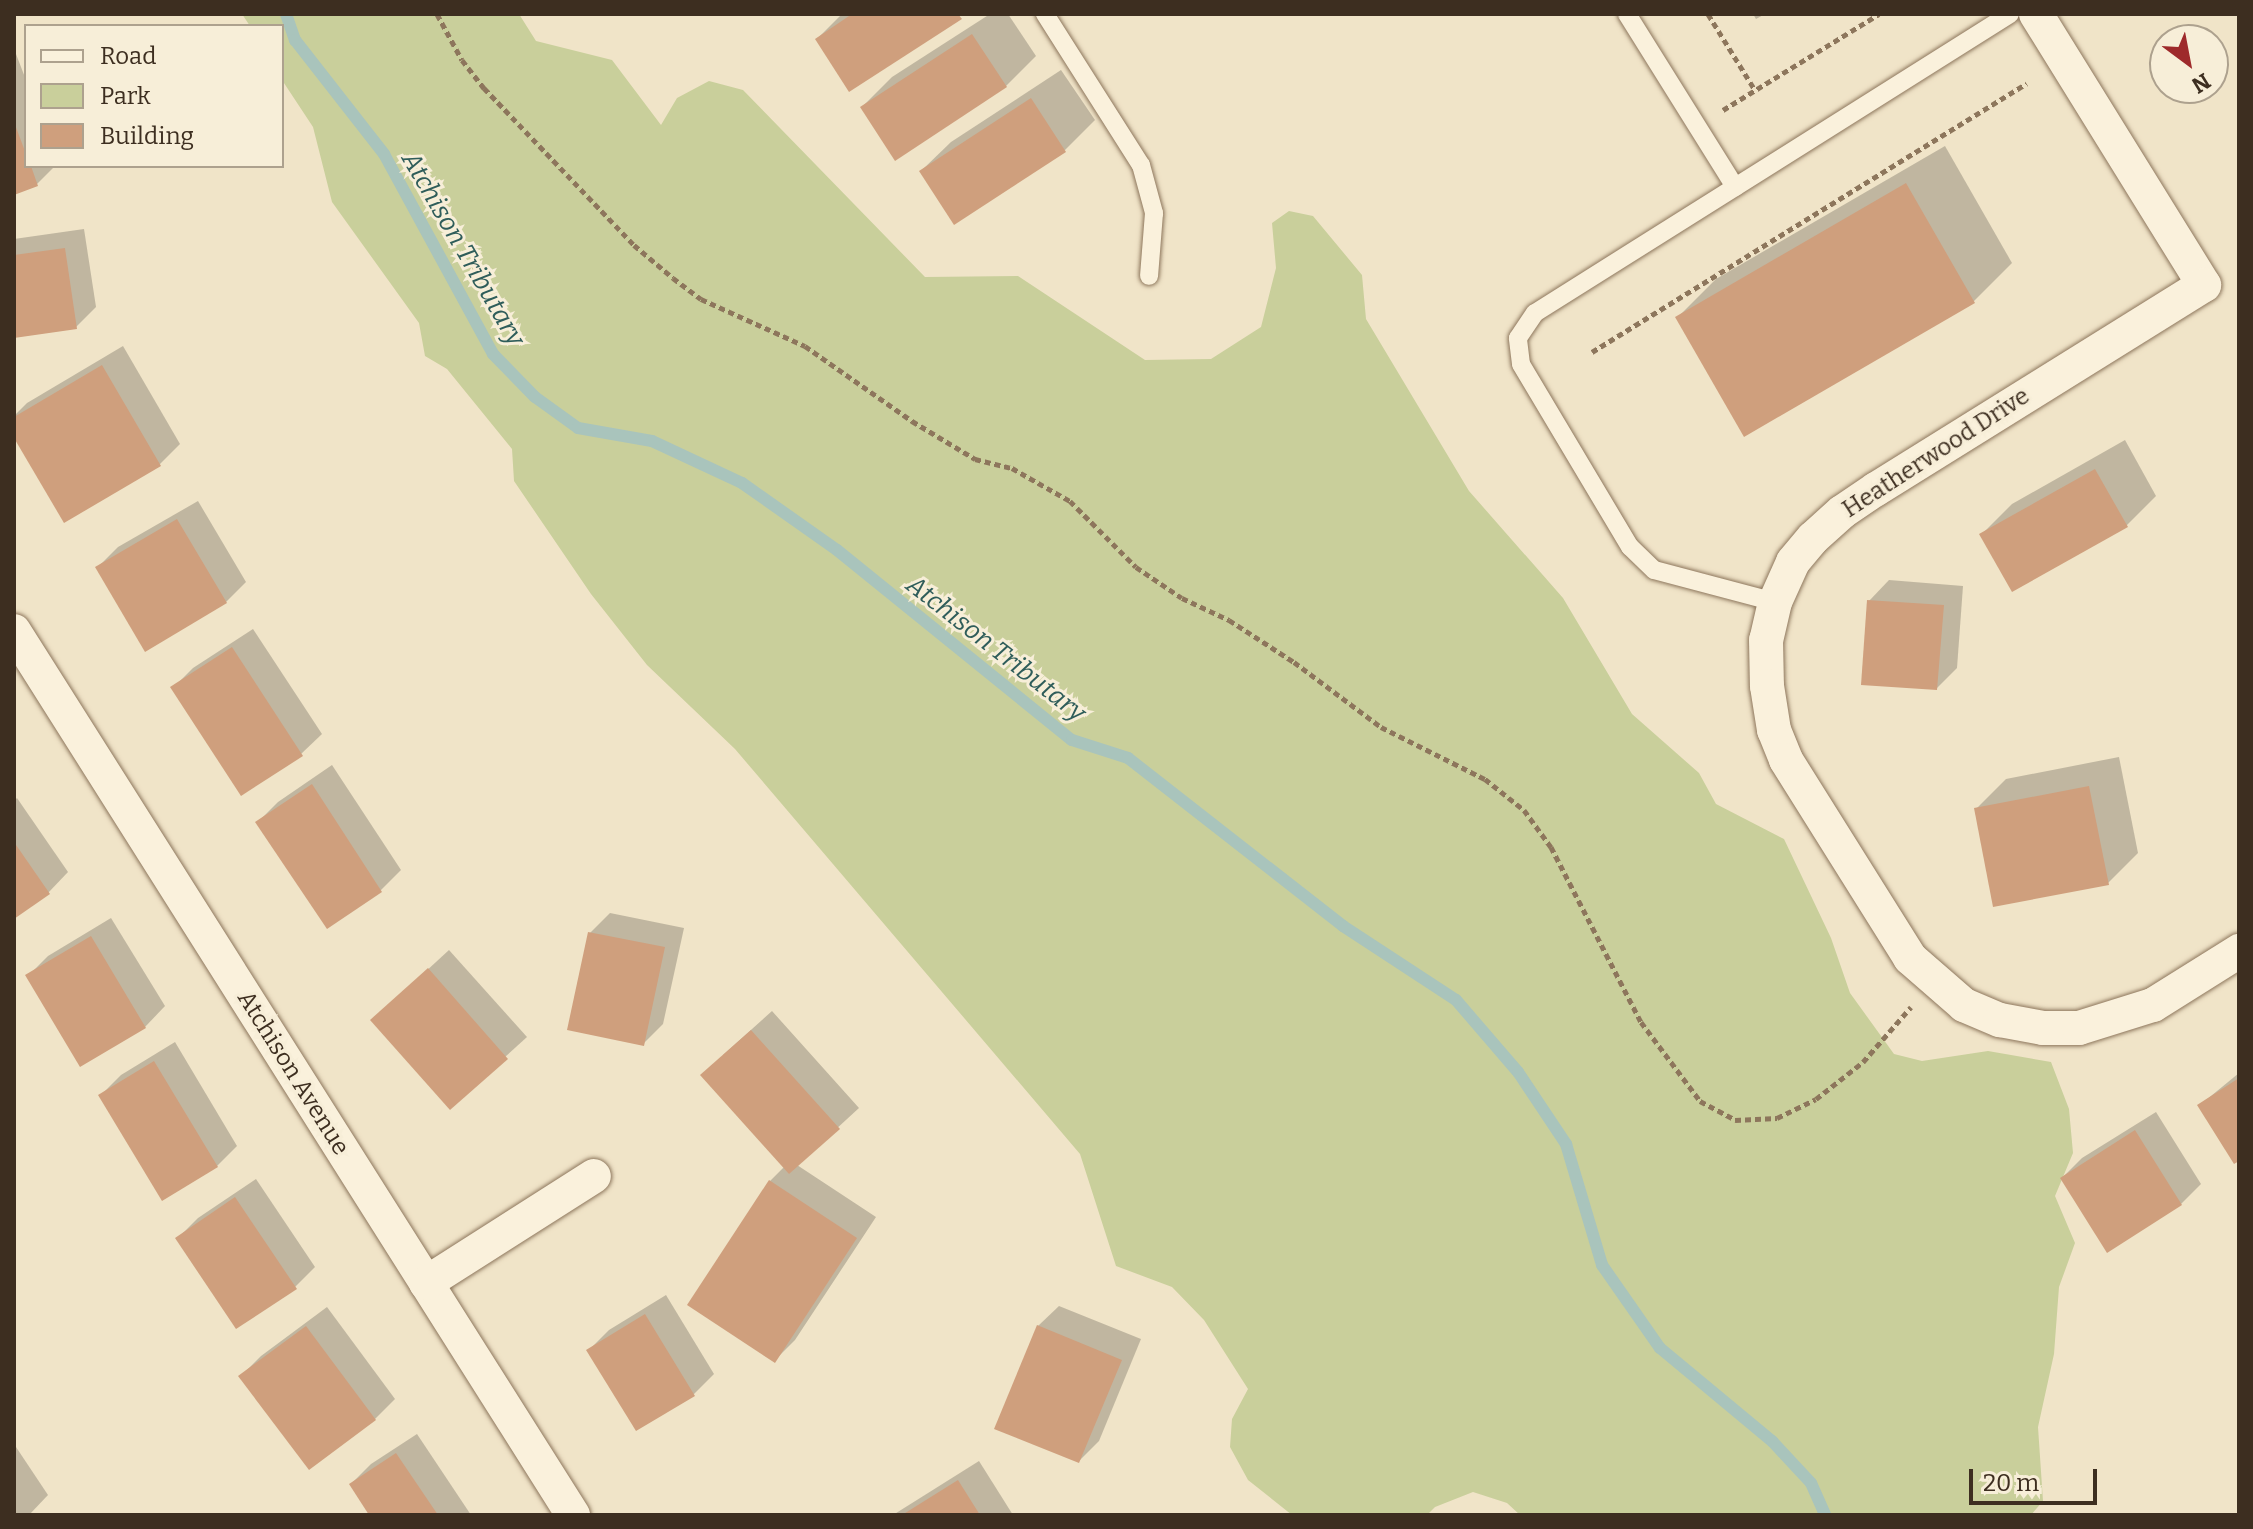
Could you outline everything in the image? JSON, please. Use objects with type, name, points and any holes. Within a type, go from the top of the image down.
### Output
[{"type":"street","name":"Heatherwood Drive","points":[[2036,14],[2204,285],[1842,512],[1793,562],[1775,602],[1766,640],[1767,686],[1774,730],[1786,760],[1910,958],[1964,1005],[2000,1020],[2043,1028],[2079,1028],[2112,1021],[2153,1005],[2239,951]]},
{"type":"street","name":"Atchison Avenue","points":[[14,631],[573,1515]]},
{"type":"street","points":[[426,1283],[594,1176]]},
{"type":"lane","points":[[1045,14],[1141,165],[1154,213],[1149,276]]},
{"type":"lane","points":[[1627,14],[1735,187]]},
{"type":"lane","points":[[1775,602],[1654,570],[1630,547],[1521,364],[1518,338],[1535,313],[2010,14]]},
{"type":"path","points":[[437,14],[462,60],[484,88],[634,245],[701,299],[805,346],[912,421],[975,459],[1012,468],[1070,501],[1136,567],[1182,598],[1229,620],[1294,662],[1381,727],[1485,779],[1524,810],[1551,847],[1641,1022],[1700,1101],[1735,1120],[1777,1118],[1816,1099],[1863,1062],[1915,1002]]},
{"type":"path","points":[[1708,14],[1755,90]]},
{"type":"path","points":[[1721,112],[1879,14]]},
{"type":"path","points":[[1592,352],[2027,83]]},
{"type":"green space","points":[[242,14],[519,14],[536,41],[612,60],[661,125],[677,98],[709,81],[743,90],[925,277],[1018,276],[1145,360],[1211,359],[1261,327],[1276,268],[1272,223],[1289,211],[1313,216],[1362,275],[1366,319],[1469,491],[1563,598],[1632,714],[1699,773],[1716,804],[1784,839],[1831,938],[1850,993],[1894,1054],[1922,1061],[1988,1051],[2051,1062],[2069,1109],[2073,1153],[2055,1196],[2075,1243],[2059,1287],[2054,1354],[2038,1427],[2043,1501],[2031,1515],[1520,1515],[1507,1503],[1473,1492],[1435,1507],[1427,1515],[1292,1515],[1248,1480],[1230,1447],[1232,1419],[1248,1389],[1204,1320],[1172,1287],[1116,1266],[1080,1154],[735,749],[647,665],[591,594],[514,481],[512,449],[447,369],[425,356],[419,323],[332,202],[313,127],[284,83],[284,24],[249,24]]},
{"type":"building","points":[[852,14],[958,14],[962,19],[849,92],[815,39]]},
{"type":"building","points":[[972,34],[1007,87],[895,161],[860,107]]},
{"type":"building","points":[[1031,98],[1066,152],[954,225],[919,171]]},
{"type":"building","points":[[14,122],[24,149],[24,168],[32,168],[38,186],[14,195]]},
{"type":"building","points":[[1906,183],[1975,303],[1744,437],[1675,317]]},
{"type":"building","points":[[65,248],[77,329],[14,338],[14,255]]},
{"type":"building","points":[[102,365],[161,466],[64,523],[14,438],[14,417]]},
{"type":"building","points":[[2095,469],[2128,527],[2012,592],[1979,534]]},
{"type":"building","points":[[177,519],[227,603],[145,652],[95,567]]},
{"type":"building","points":[[1867,600],[1944,605],[1937,690],[1861,685]]},
{"type":"building","points":[[232,647],[303,756],[241,796],[170,687]]},
{"type":"building","points":[[312,784],[382,892],[327,929],[255,822]]},
{"type":"building","points":[[2089,786],[2109,885],[1993,907],[1974,808]]},
{"type":"building","points":[[14,842],[50,894],[14,919]]},
{"type":"building","points":[[588,932],[665,947],[644,1046],[567,1030]]},
{"type":"building","points":[[91,936],[146,1028],[80,1067],[25,975]]},
{"type":"building","points":[[428,968],[508,1059],[450,1110],[370,1020]]},
{"type":"building","points":[[751,1030],[840,1129],[789,1174],[700,1075]]},
{"type":"building","points":[[154,1061],[218,1167],[162,1201],[98,1095]]},
{"type":"building","points":[[2239,1078],[2239,1161],[2234,1164],[2197,1105]]},
{"type":"building","points":[[2135,1130],[2182,1205],[2107,1253],[2060,1178]]},
{"type":"building","points":[[769,1180],[857,1238],[775,1363],[687,1305]]},
{"type":"building","points":[[235,1197],[297,1289],[236,1329],[175,1238]]},
{"type":"building","points":[[645,1314],[695,1396],[636,1431],[586,1350]]},
{"type":"building","points":[[1037,1325],[1122,1360],[1079,1463],[994,1429]]},
{"type":"building","points":[[306,1326],[376,1420],[309,1470],[238,1376]]},
{"type":"building","points":[[396,1453],[438,1515],[369,1515],[349,1484]]},
{"type":"building","points":[[958,1480],[980,1515],[902,1515]]},
{"type":"waterway","name":"Atchison Tributary","points":[[286,14],[295,40],[384,154],[493,354],[535,397],[578,428],[652,441],[742,483],[837,550],[1072,740],[1128,758],[1343,926],[1456,1000],[1518,1072],[1566,1144],[1602,1265],[1660,1348],[1772,1441],[1811,1483],[1825,1515]]}]
